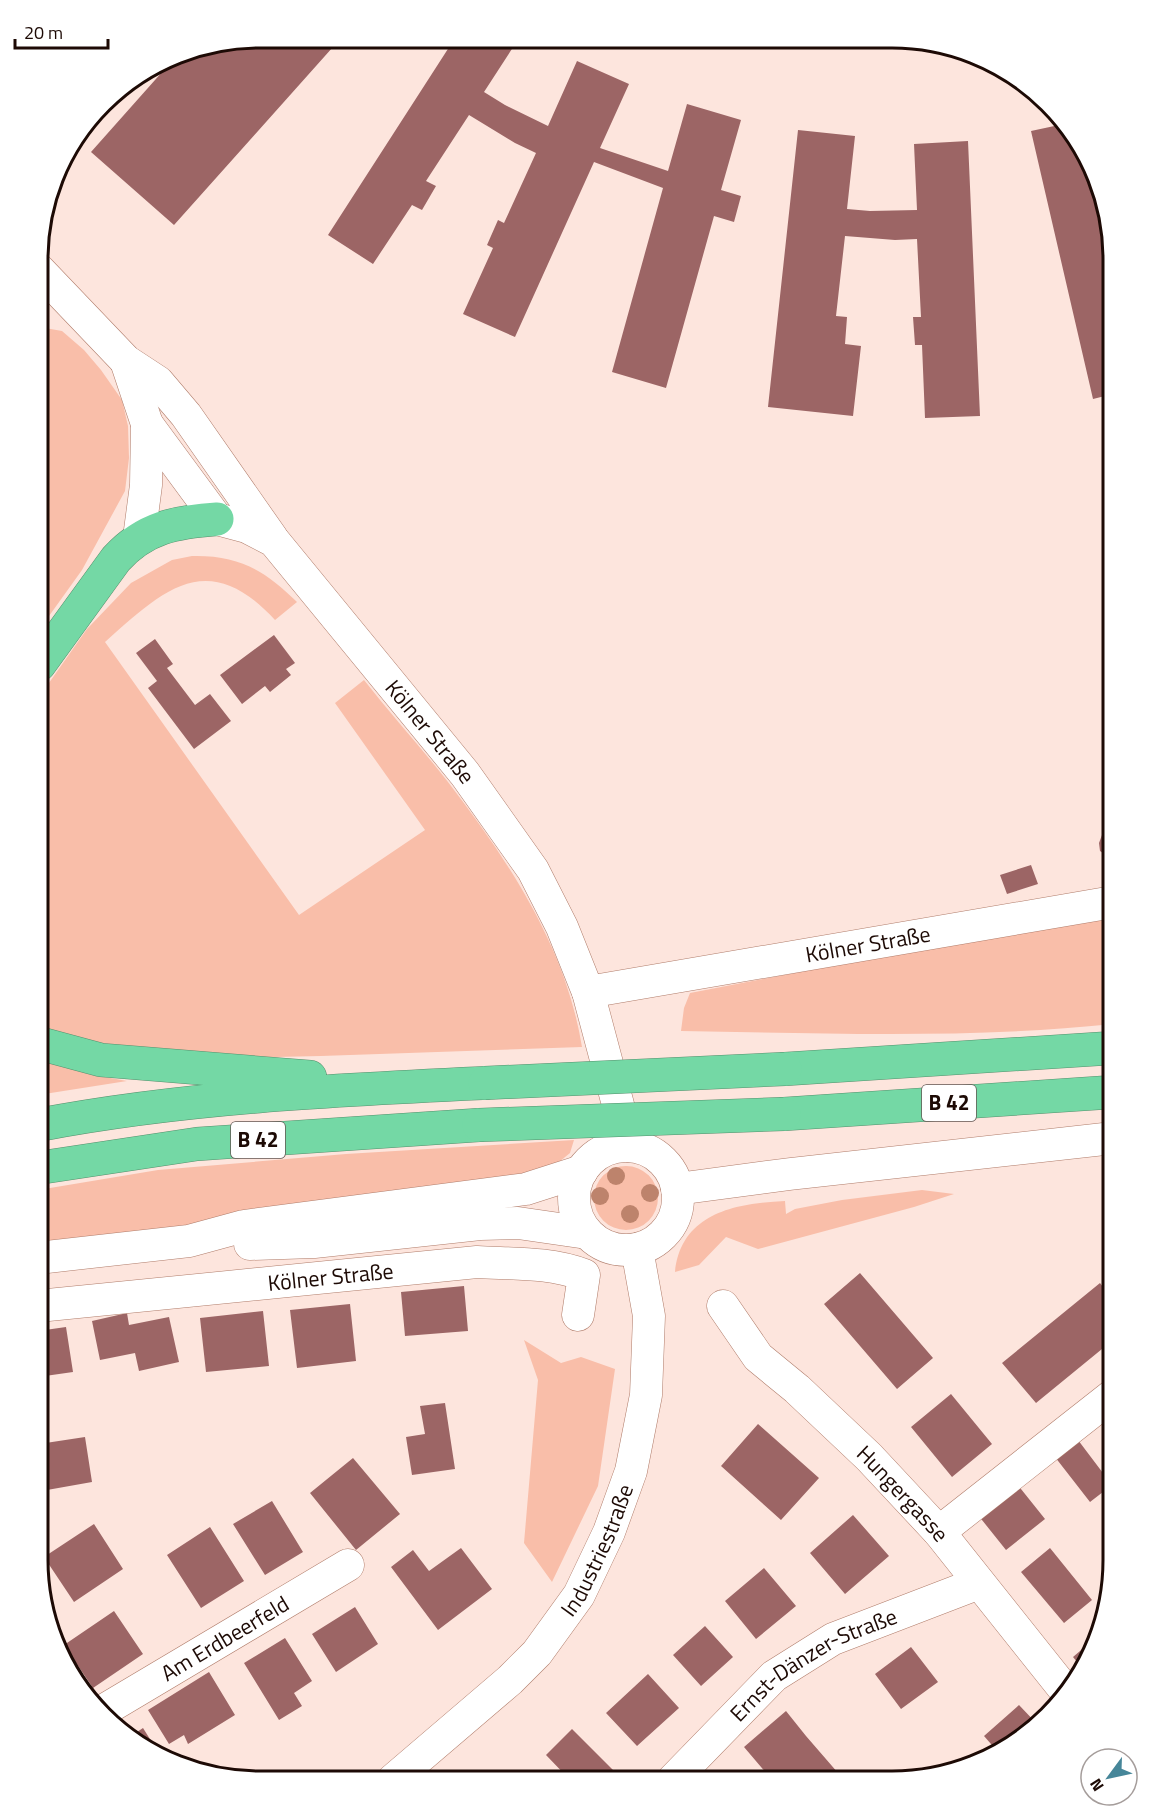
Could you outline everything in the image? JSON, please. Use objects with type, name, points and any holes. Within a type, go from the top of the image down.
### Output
[{"type":"highway","points":[[48,653],[128,546],[139,538],[183,522],[217,519]]},
{"type":"highway","points":[[48,1045],[100,1060],[274,1073],[392,1087]]},
{"type":"highway","name":"B 42","points":[[48,1123],[89,1116],[270,1095],[392,1087],[784,1069],[1103,1049]]},
{"type":"highway","name":"B 42","points":[[48,1166],[197,1144],[479,1125],[784,1114],[1103,1093]]},
{"type":"street","points":[[48,279],[126,361],[158,382],[186,415],[274,541]]},
{"type":"street","points":[[126,361],[147,424],[217,519]]},
{"type":"street","points":[[186,415],[209,473],[217,519]]},
{"type":"street","points":[[139,538],[146,485],[147,424]]},
{"type":"street","name":"Kölner Straße","points":[[48,1257],[189,1241],[244,1227],[526,1189],[582,1171],[600,1153],[617,1147],[629,1146],[588,992],[562,927],[533,870],[465,774],[274,541],[247,527],[217,519]]},
{"type":"street","name":"Kölner Straße","points":[[588,992],[1103,904]]},
{"type":"street","points":[[677,1189],[1103,1139]]},
{"type":"street","points":[[629,1146],[657,1156],[671,1172],[677,1189],[678,1206],[672,1223],[654,1242],[637,1249]]},
{"type":"street","points":[[582,1171],[575,1188],[574,1203],[578,1217],[587,1233]]},
{"type":"street","name":"Kölner Straße","points":[[189,1241],[250,1244],[314,1242],[518,1222],[587,1233],[610,1248],[637,1249]]},
{"type":"street","name":"Industriestraße","points":[[404,1771],[510,1680],[537,1653],[579,1595],[609,1532],[631,1471],[646,1395],[649,1316],[637,1249]]},
{"type":"street","name":"Kölner Straße","points":[[48,1305],[477,1262],[543,1265],[584,1275],[578,1315]]},
{"type":"street","name":"Hungergasse","points":[[723,1306],[758,1357],[797,1389],[869,1458],[939,1532],[1061,1685]]},
{"type":"street","points":[[939,1532],[1103,1403]]},
{"type":"street","name":"Am Erdbeerfeld","points":[[109,1708],[348,1564]]},
{"type":"street","name":"Ernst-Dänzer-Straße","points":[[682,1771],[774,1676],[833,1639],[980,1583]]},
{"type":"shaded area","points":[[48,329],[62,331],[84,350],[101,370],[122,400],[128,426],[129,458],[125,491],[82,570],[48,617]]},
{"type":"shaded area","points":[[192,556],[209,556],[237,562],[262,573],[297,602],[275,620],[251,598],[228,585],[207,581],[187,584],[167,592],[147,606],[105,642],[299,915],[425,830],[335,703],[364,680],[448,782],[513,874],[532,906],[563,974],[582,1047],[227,1058],[75,1040],[48,1032],[48,684],[87,629],[131,583],[172,560]]},
{"type":"shaded area","points":[[1103,914],[1103,1025],[1005,1032],[951,1033],[681,1031],[684,1008],[690,993]]},
{"type":"shaded area","points":[[48,1062],[94,1075],[127,1081],[48,1093]]},
{"type":"shaded area","points":[[574,1140],[570,1153],[553,1167],[532,1176],[253,1219],[48,1242],[48,1188],[158,1170],[346,1154]]},
{"type":"shaded area","points":[[626,1166],[644,1172],[652,1180],[658,1198],[652,1216],[644,1224],[626,1230],[608,1224],[600,1216],[594,1198],[600,1180],[608,1172]]},
{"type":"shaded area","points":[[922,1190],[954,1194],[758,1249],[726,1237],[699,1265],[675,1272],[679,1252],[688,1236],[714,1215],[730,1209],[785,1201],[786,1214],[795,1209],[842,1200]]},
{"type":"shaded area","points":[[524,1340],[561,1363],[581,1357],[615,1369],[598,1486],[552,1582],[524,1543],[538,1380]]},
{"type":"building","points":[[245,48],[332,48],[174,225],[91,152],[162,72],[178,64],[204,55]]},
{"type":"building","points":[[449,48],[513,48],[484,92],[548,126],[577,61],[629,84],[600,148],[668,171],[687,104],[741,120],[721,190],[741,196],[734,222],[714,216],[666,388],[612,372],[663,188],[594,162],[515,337],[463,314],[493,248],[487,245],[498,220],[504,223],[536,153],[469,115],[426,181],[436,186],[422,210],[412,205],[373,264],[328,235]]},
{"type":"building","points":[[1055,126],[1075,154],[1096,204],[1103,245],[1103,396],[1093,399],[1031,131]]},
{"type":"building","points":[[798,130],[855,136],[847,209],[870,211],[917,210],[914,144],[968,141],[980,416],[925,418],[922,345],[915,345],[913,317],[921,317],[917,239],[895,240],[845,236],[836,316],[847,317],[845,344],[861,346],[853,416],[768,407]]},
{"type":"building","points":[[274,635],[295,663],[286,669],[291,675],[270,692],[265,686],[242,704],[220,675]]},
{"type":"building","points":[[155,639],[173,664],[167,668],[195,705],[210,694],[231,721],[194,749],[148,688],[157,681],[136,653]]},
{"type":"building","points":[[1102,835],[1103,853],[1100,851],[1099,843]]},
{"type":"building","points":[[1031,865],[1038,884],[1007,894],[1000,875]]},
{"type":"building","points":[[860,1273],[933,1358],[897,1389],[824,1304]]},
{"type":"building","points":[[1100,1283],[1103,1287],[1103,1348],[1036,1403],[1002,1363]]},
{"type":"building","points":[[464,1286],[468,1331],[405,1336],[401,1292]]},
{"type":"building","points":[[350,1304],[356,1361],[297,1368],[290,1310]]},
{"type":"building","points":[[263,1311],[269,1366],[206,1372],[200,1318]]},
{"type":"building","points":[[127,1313],[129,1325],[169,1317],[179,1362],[139,1371],[135,1353],[100,1360],[92,1321]]},
{"type":"building","points":[[66,1327],[73,1372],[48,1376],[48,1330]]},
{"type":"building","points":[[951,1394],[992,1444],[952,1477],[911,1427]]},
{"type":"building","points":[[445,1403],[455,1469],[412,1475],[406,1437],[425,1434],[420,1406]]},
{"type":"building","points":[[758,1424],[819,1478],[781,1520],[721,1466]]},
{"type":"building","points":[[85,1437],[92,1482],[48,1490],[48,1443]]},
{"type":"building","points":[[1078,1440],[1103,1473],[1103,1492],[1090,1502],[1055,1457]]},
{"type":"building","points":[[353,1458],[400,1514],[356,1550],[310,1493]]},
{"type":"building","points":[[1017,1484],[1045,1519],[1006,1550],[978,1515]]},
{"type":"building","points":[[272,1501],[303,1552],[265,1575],[233,1524]]},
{"type":"building","points":[[853,1515],[889,1556],[845,1594],[810,1553]]},
{"type":"building","points":[[94,1524],[123,1569],[74,1602],[48,1563],[48,1554]]},
{"type":"building","points":[[210,1527],[244,1581],[201,1608],[167,1555]]},
{"type":"building","points":[[461,1548],[492,1589],[438,1630],[391,1567],[413,1550],[429,1571]]},
{"type":"building","points":[[1050,1548],[1092,1600],[1064,1623],[1021,1572]]},
{"type":"building","points":[[764,1568],[796,1606],[756,1639],[725,1601]]},
{"type":"building","points":[[355,1607],[378,1644],[336,1672],[312,1634]]},
{"type":"building","points":[[114,1611],[143,1654],[93,1688],[65,1644]]},
{"type":"building","points":[[705,1626],[733,1657],[701,1686],[673,1655]]},
{"type":"building","points":[[285,1638],[312,1681],[294,1693],[302,1706],[279,1720],[244,1663]]},
{"type":"building","points":[[911,1647],[938,1682],[901,1709],[875,1674]]},
{"type":"building","points":[[1084,1648],[1077,1662],[1073,1657]]},
{"type":"building","points":[[209,1672],[235,1715],[188,1744],[184,1735],[169,1744],[148,1710]]},
{"type":"building","points":[[648,1674],[679,1708],[637,1746],[606,1713]]},
{"type":"building","points":[[1019,1705],[1032,1718],[992,1746],[984,1736]]},
{"type":"building","points":[[786,1711],[836,1771],[764,1771],[744,1747]]},
{"type":"building","points":[[143,1728],[152,1742],[142,1735],[137,1732]]},
{"type":"building","points":[[572,1729],[614,1771],[561,1771],[546,1755]]}]
